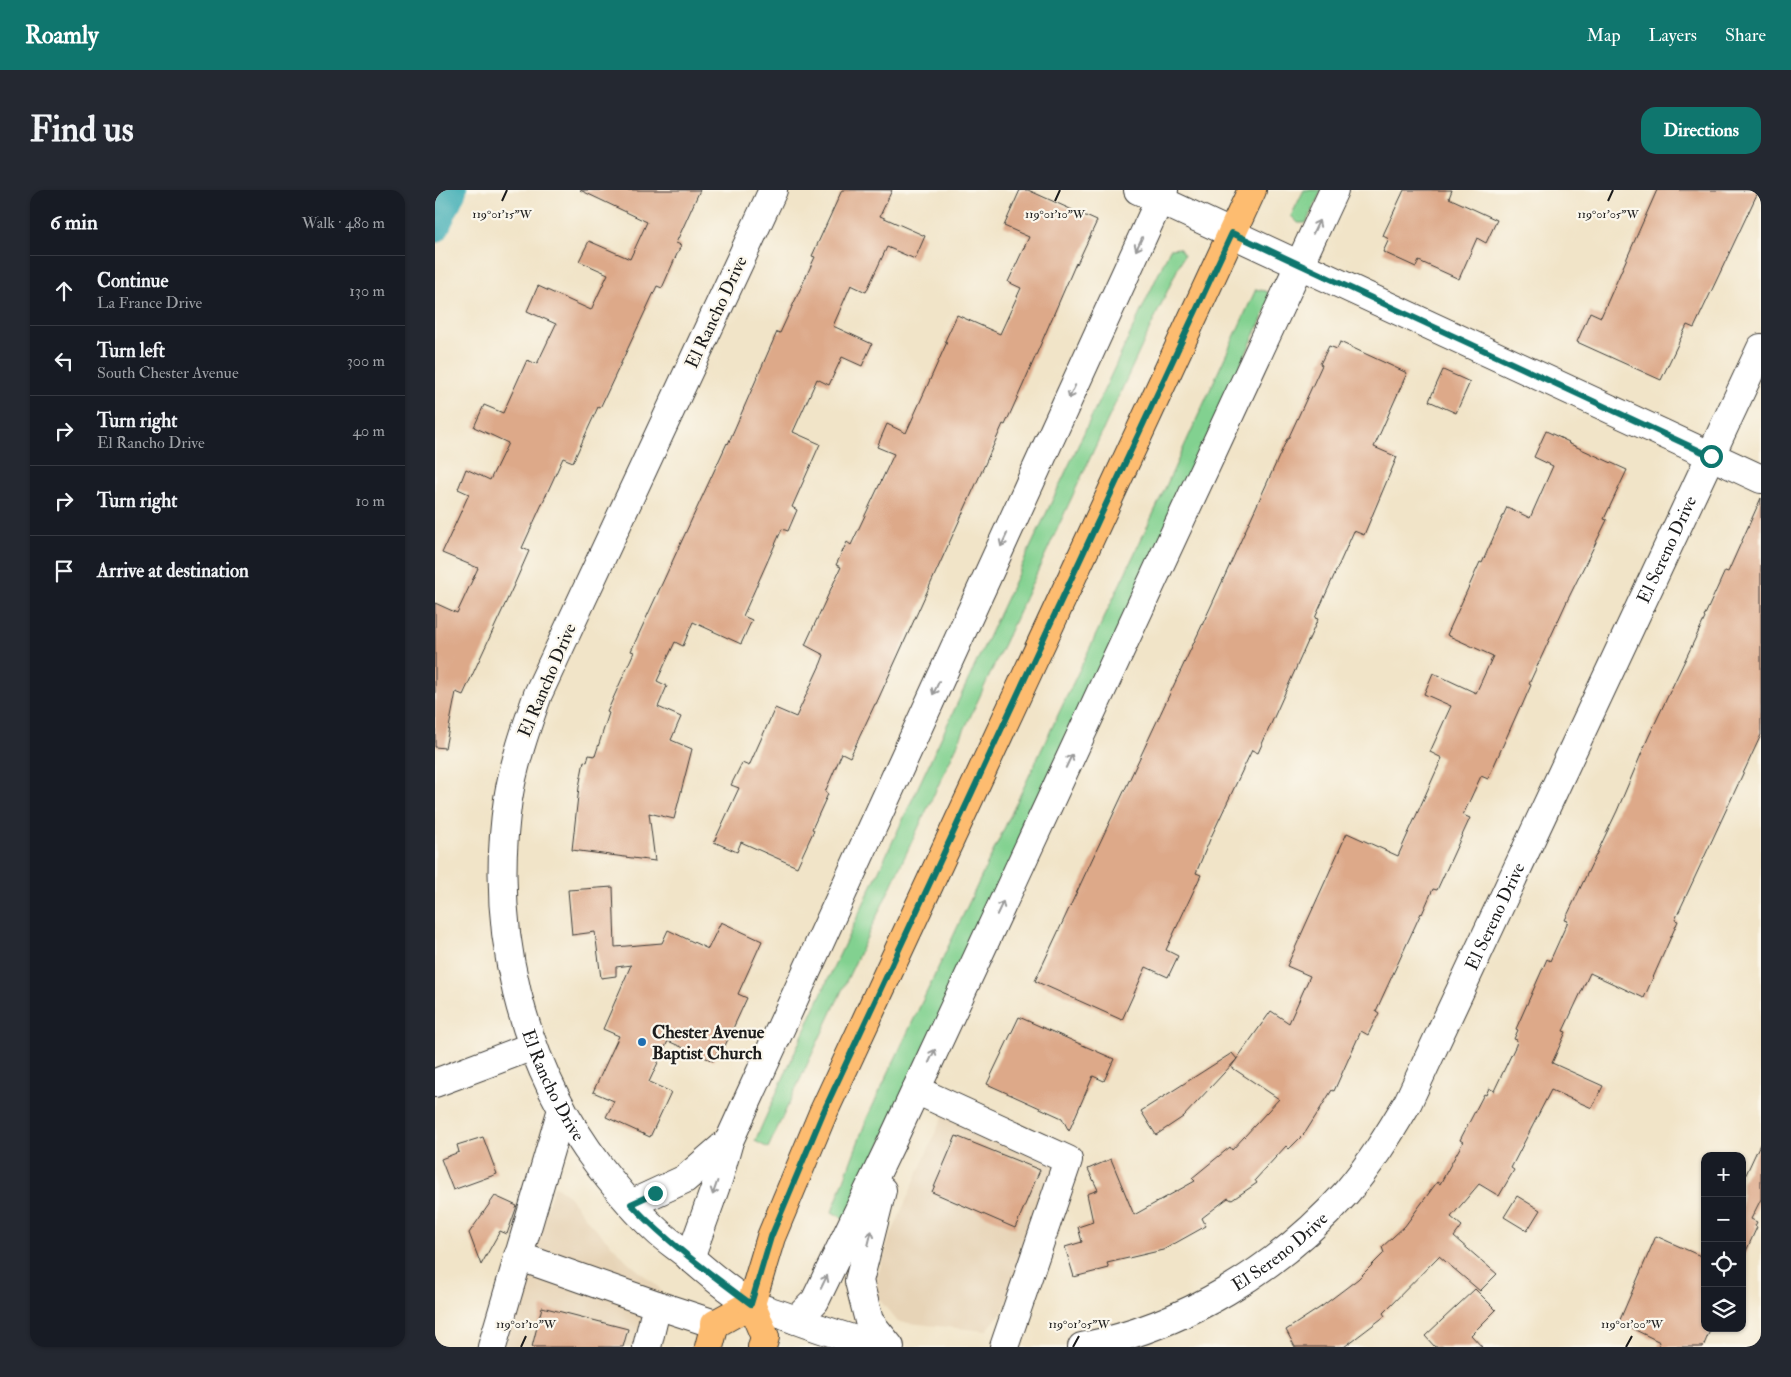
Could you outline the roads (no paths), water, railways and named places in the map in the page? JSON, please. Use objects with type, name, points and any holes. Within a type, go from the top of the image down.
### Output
[{"type":"main road","points":[[712,1336],[751,1304],[771,1237],[823,1113],[1252,190]]},
{"type":"main road","points":[[751,1304],[765,1337],[762,1347]]},
{"type":"street","name":"El Rancho Drive","points":[[751,1304],[655,1229],[631,1204],[615,1187],[585,1147],[554,1095],[533,1046],[522,1014],[508,957],[503,907],[502,856],[508,798],[521,741],[538,694],[773,190]]},
{"type":"street","points":[[795,1320],[815,1301],[895,1135],[1334,190]]},
{"type":"street","points":[[690,1258],[719,1177],[729,1141],[1154,193],[1299,265],[1761,479]]},
{"type":"street","name":"El Sereno Drive","points":[[1082,1347],[1151,1338],[1266,1266],[1305,1234],[1346,1192],[1382,1145],[1408,1102],[1761,348]]},
{"type":"street","points":[[435,1083],[533,1046]]},
{"type":"street","points":[[916,1090],[1068,1160],[1004,1347]]},
{"type":"street","points":[[492,1347],[562,1109]]},
{"type":"street","points":[[890,1347],[869,1320],[859,1281],[895,1135]]},
{"type":"street","points":[[631,1204],[685,1179],[729,1141]]},
{"type":"street","points":[[518,1256],[657,1305],[712,1336]]},
{"type":"street","points":[[751,1304],[843,1337],[882,1347]]},
{"type":"street","points":[[648,1347],[657,1305]]},
{"type":"waterway","points":[[435,229],[453,190]]},
{"type":"place","name":"Chester Avenue Baptist Church","points":[[642,1042]]}]
